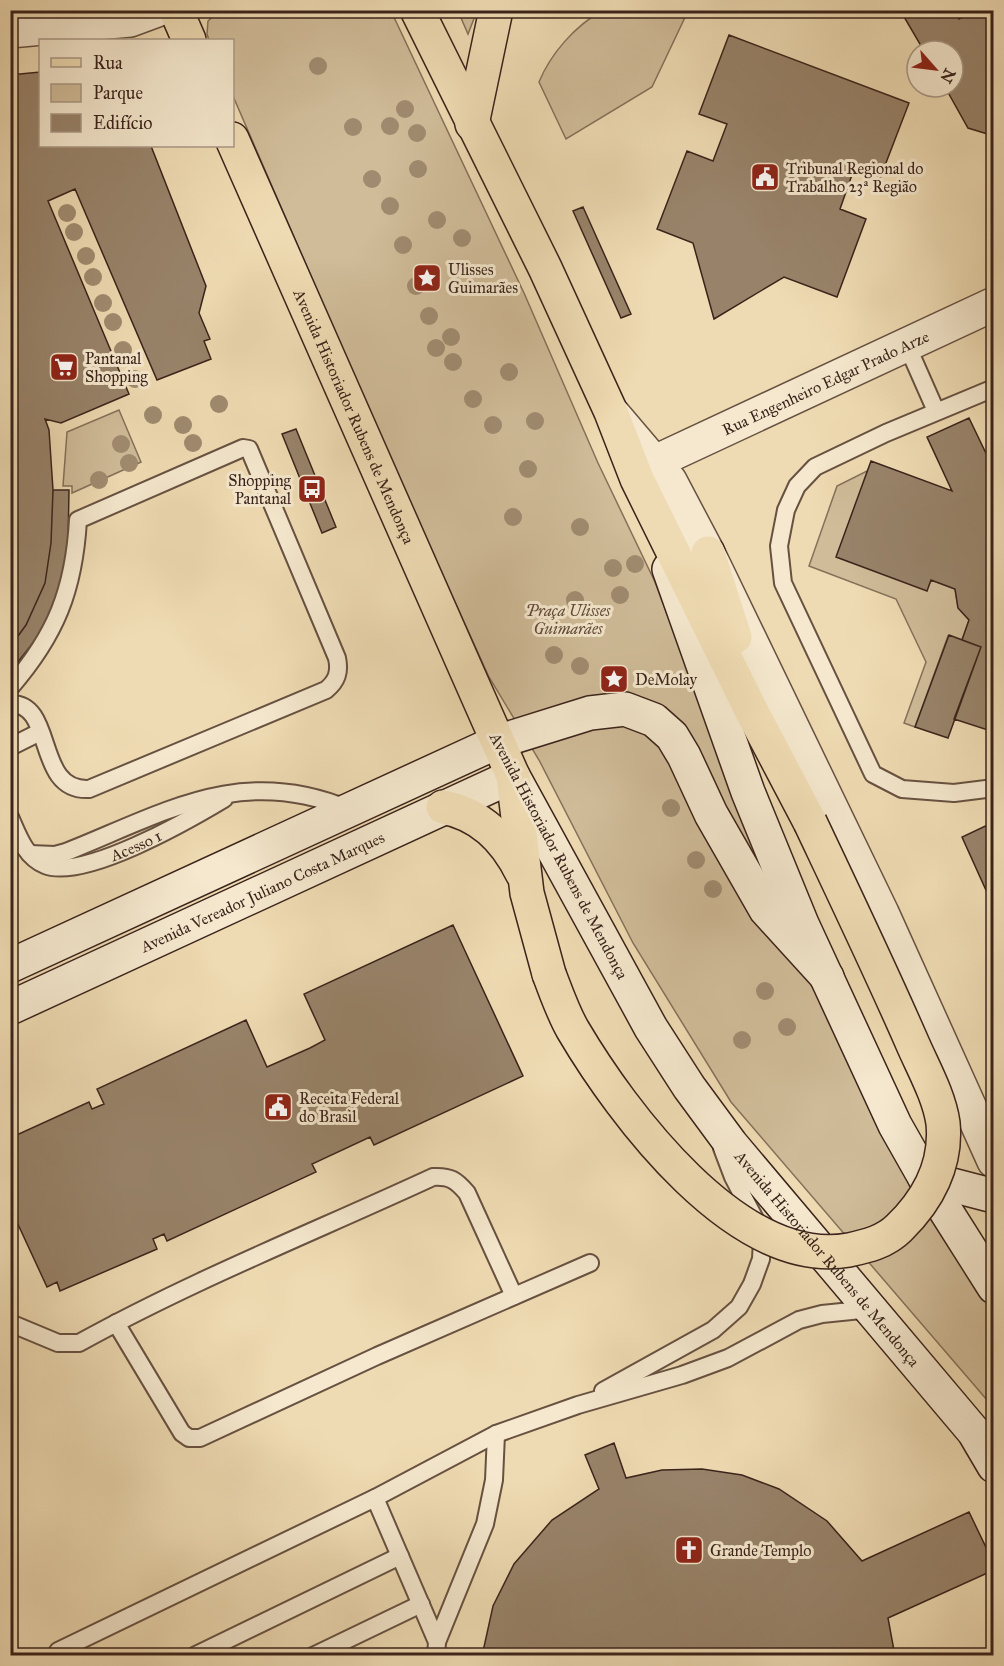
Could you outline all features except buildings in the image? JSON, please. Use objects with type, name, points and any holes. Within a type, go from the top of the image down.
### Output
[{"type":"main road","points":[[10,31],[130,20],[157,10]]},
{"type":"main road","points":[[176,10],[189,39]]},
{"type":"main road","points":[[417,10],[545,267],[611,412],[646,470],[750,708],[810,822]]},
{"type":"main road","points":[[472,124],[496,10]]},
{"type":"main road","name":"Avenida Historiador Rubens de Mendonça","points":[[234,144],[513,776],[651,1028],[709,1114],[820,1251],[974,1432],[993,1466]]},
{"type":"main road","name":"Rua Engenheiro Edgar Prado Arze","points":[[646,470],[906,343],[993,304]]},
{"type":"main road","points":[[646,470],[670,481],[708,553],[882,913],[993,1161]]},
{"type":"main road","points":[[646,470],[748,792],[827,977],[895,1125],[993,1287]]},
{"type":"main road","points":[[513,776],[526,880],[549,974],[572,1028],[614,1091],[656,1146],[703,1193],[747,1227],[800,1250],[829,1254],[871,1246],[894,1233],[918,1209],[933,1184],[941,1157],[943,1123],[934,1094],[900,1017],[810,822],[727,617],[708,553]]},
{"type":"main road","points":[[10,966],[497,742],[607,709],[625,709],[654,720],[672,736],[711,814],[766,910],[827,977]]},
{"type":"main road","name":"Avenida Vereador Juliano Costa Marques","points":[[10,1008],[513,776]]},
{"type":"main road","points":[[443,807],[469,815],[496,835],[515,859],[526,880]]},
{"type":"main road","points":[[925,1178],[993,1196]]},
{"type":"lane","points":[[906,343],[936,411]]},
{"type":"lane","points":[[993,388],[936,411],[815,467],[797,486],[786,510],[779,546],[783,583],[873,774],[902,789],[954,793],[993,788]]},
{"type":"lane","points":[[10,688],[36,657],[66,600],[74,564],[78,520],[243,448],[249,449],[254,454],[337,658],[339,669],[332,685],[326,690],[89,789],[77,790],[60,780],[32,713],[19,704],[10,704]]},
{"type":"lane","points":[[10,747],[40,732]]},
{"type":"lane","name":"Acesso 1","points":[[10,817],[23,845],[30,854],[55,855],[177,806],[238,791],[271,789],[326,799],[348,809]]},
{"type":"lane","points":[[578,1405],[713,1330],[739,1307],[752,1284],[761,1259],[762,1239],[758,1225],[733,1177],[709,1114]]},
{"type":"lane","points":[[10,1323],[58,1343],[69,1345],[79,1343],[256,1255],[318,1230],[433,1177],[448,1176],[467,1193],[514,1296]]},
{"type":"lane","points":[[116,1323],[182,1433],[189,1438],[200,1438],[239,1418],[590,1263]]},
{"type":"lane","points":[[56,1656],[58,1652],[375,1498],[496,1434],[578,1405],[682,1375],[728,1358],[799,1320],[822,1314],[871,1310]]},
{"type":"lane","points":[[436,1649],[485,1524],[494,1480],[496,1434]]},
{"type":"lane","points":[[375,1498],[421,1604],[436,1649]]},
{"type":"lane","points":[[194,1656],[400,1556]]},
{"type":"lane","points":[[313,1656],[421,1604]]},
{"type":"green space","points":[[603,10],[688,11],[652,87],[566,139],[539,82],[550,61],[565,41]]},
{"type":"green space","name":"Praça Ulisses Guimarães","points":[[219,11],[391,11],[524,293],[598,463],[655,582],[752,839],[894,1144],[993,1307],[993,1407],[731,1102],[633,943],[539,760],[489,677],[386,450],[234,98],[234,39],[209,39],[208,21]]},
{"type":"green space","points":[[458,11],[477,11],[468,34]]},
{"type":"green space","points":[[119,410],[141,462],[72,493],[72,486],[63,486],[67,432]]},
{"type":"green space","points":[[867,471],[927,590],[931,580],[955,589],[958,608],[969,620],[962,640],[948,636],[915,727],[904,723],[926,662],[896,599],[809,566],[837,486]]},
{"type":"place","name":"Tribunal Regional do Trabalho 23ª Região","points":[[765,177]]},
{"type":"place","name":"Ulisses Guimarães","points":[[427,278]]},
{"type":"place","name":"Pantanal Shopping","points":[[64,367]]},
{"type":"place","name":"Shopping Pantanal","points":[[312,489]]},
{"type":"place","name":"DeMolay","points":[[614,679]]},
{"type":"place","name":"Receita Federal do Brasil","points":[[278,1107]]},
{"type":"place","name":"Grande Templo","points":[[689,1550]]}]
